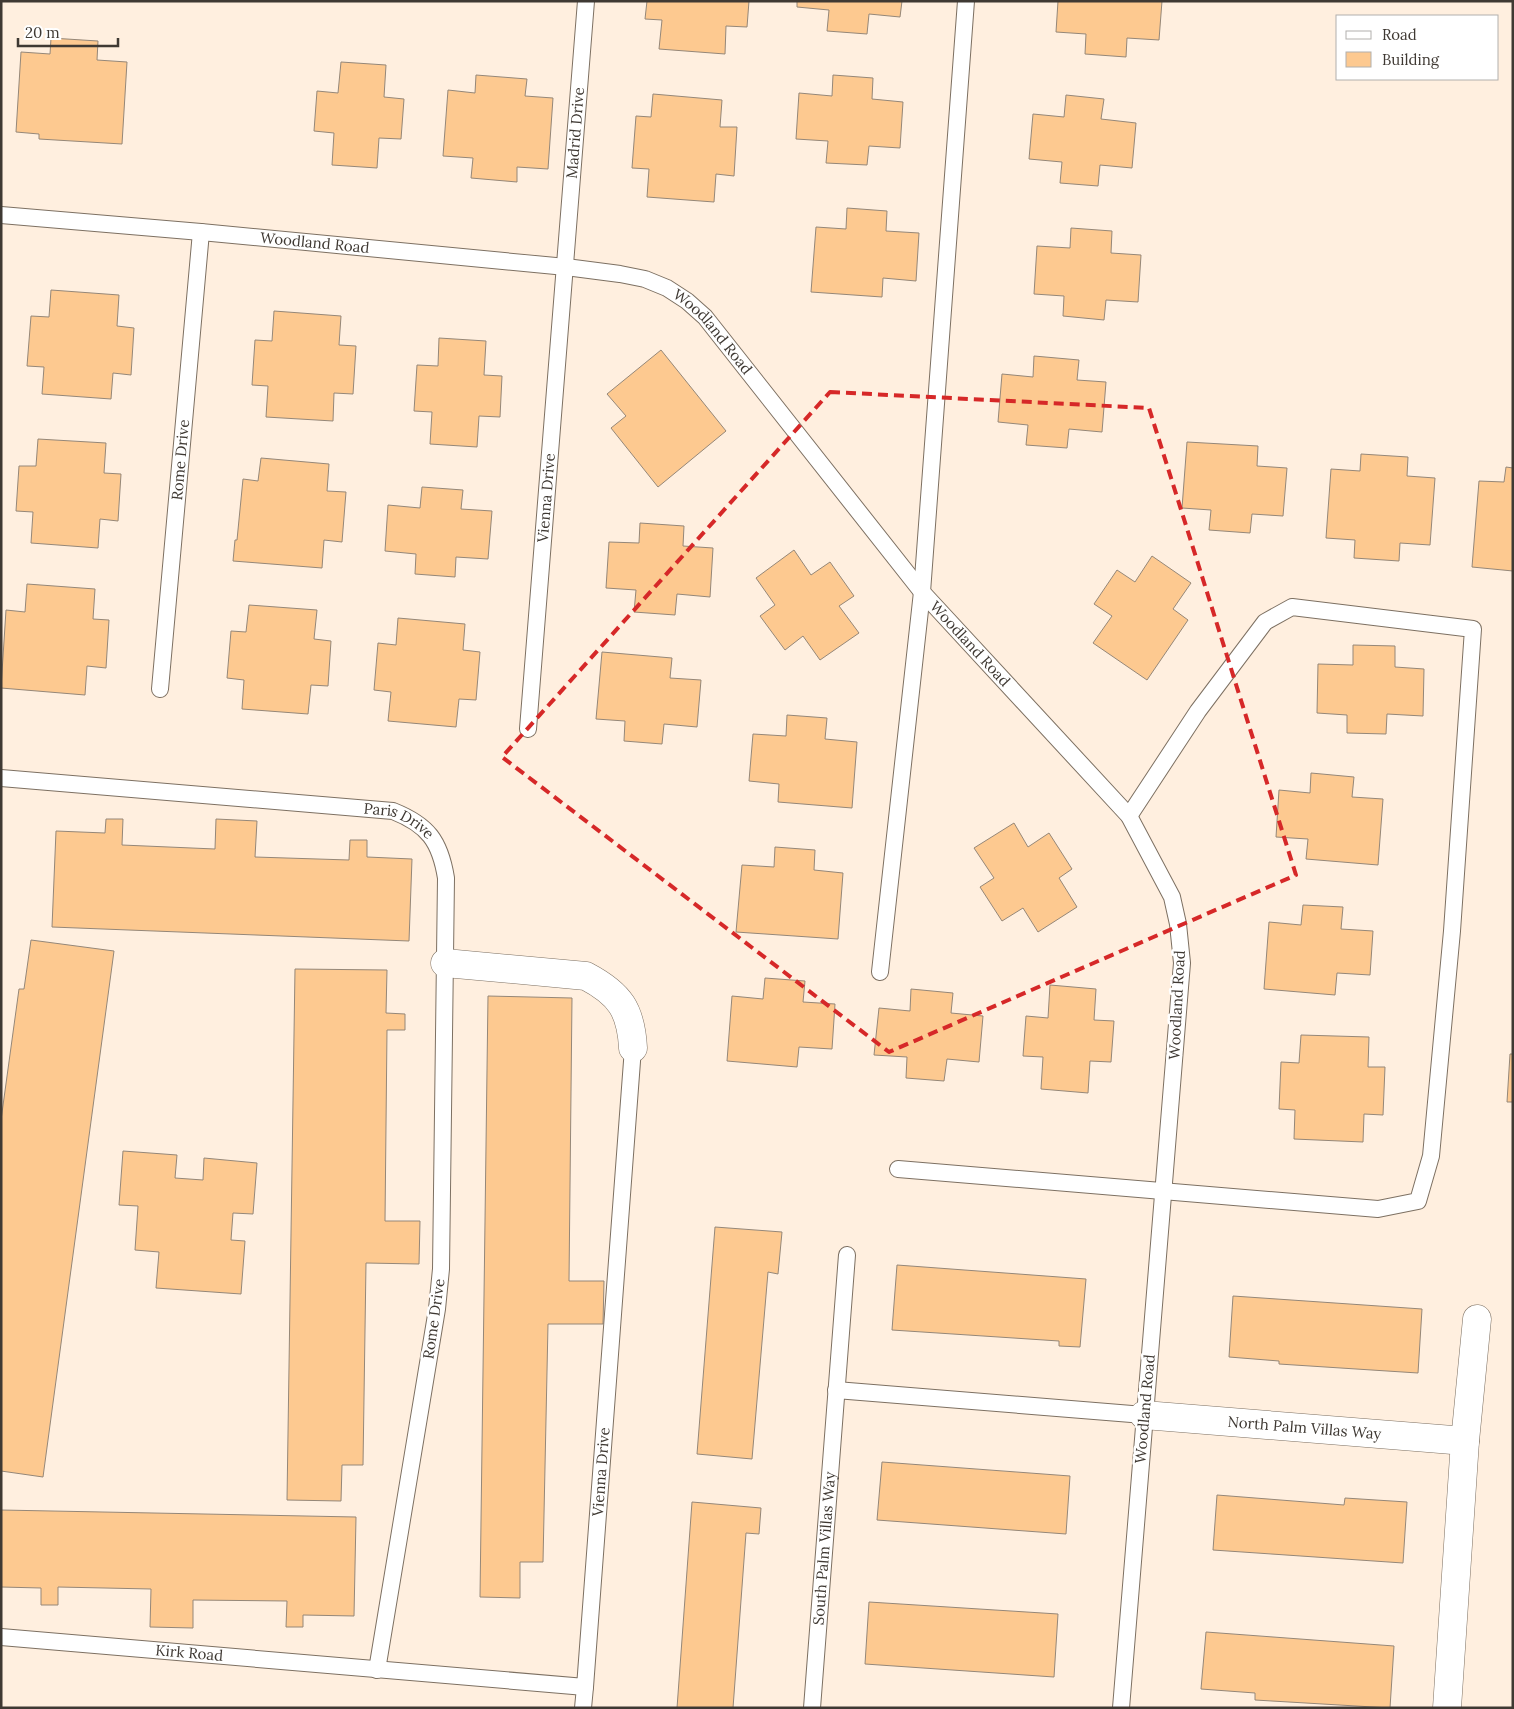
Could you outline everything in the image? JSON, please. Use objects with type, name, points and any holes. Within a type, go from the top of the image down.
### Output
[{"type":"street","points":[[445,964],[586,976],[606,987],[622,1004],[632,1025],[633,1048]]},
{"type":"street","points":[[1447,1708],[1465,1441],[1477,1319]]},
{"type":"street","name":"North Palm Villas Way","points":[[1144,1416],[1465,1441]]},
{"type":"lane","name":"Madrid Drive","points":[[566,267],[586,1]]},
{"type":"lane","points":[[880,972],[922,592],[966,1]]},
{"type":"lane","name":"Woodland Road","points":[[1,216],[201,232],[566,267],[645,279],[666,288],[687,301],[705,317],[922,592],[1129,816],[1172,897],[1178,924],[1181,953],[1121,1708]]},
{"type":"lane","name":"Rome Drive","points":[[160,689],[201,232]]},
{"type":"lane","name":"Vienna Drive","points":[[528,729],[566,267]]},
{"type":"lane","points":[[898,1168],[1378,1209],[1418,1201],[1431,1156],[1452,930],[1473,629],[1292,608],[1272,618],[1265,622],[1198,711],[1129,816]]},
{"type":"lane","name":"Paris Drive","points":[[1,778],[393,811],[414,820],[431,835],[442,856],[446,878],[445,964]]},
{"type":"lane","name":"Rome Drive","points":[[377,1670],[437,1309],[441,1269],[445,964]]},
{"type":"lane","name":"Vienna Drive","points":[[583,1708],[633,1048]]},
{"type":"lane","name":"South Palm Villas Way","points":[[812,1708],[847,1254]]},
{"type":"lane","points":[[836,1390],[1144,1416]]},
{"type":"lane","name":"Kirk Road","points":[[1,1636],[377,1670]]},
{"type":"lane","points":[[377,1670],[585,1687]]},
{"type":"highlighted area","points":[[830,392],[1149,408],[1296,875],[889,1052],[502,757]]},
{"type":"building","points":[[647,1],[749,1],[747,27],[726,26],[725,54],[659,49],[662,20],[645,19]]},
{"type":"building","points":[[797,1],[902,1],[900,17],[869,14],[867,34],[827,31],[829,10],[797,7]]},
{"type":"building","points":[[1058,1],[1162,1],[1159,40],[1127,38],[1126,57],[1085,54],[1086,34],[1056,32]]},
{"type":"building","points":[[51,38],[98,41],[97,60],[127,62],[122,144],[39,139],[39,134],[16,132],[21,52],[50,54]]},
{"type":"building","points":[[341,62],[386,65],[384,97],[404,99],[401,139],[379,138],[377,168],[332,165],[334,133],[314,131],[317,91],[338,93]]},
{"type":"building","points":[[476,75],[527,79],[525,96],[553,98],[548,169],[517,167],[517,182],[471,178],[473,158],[443,156],[448,90],[475,93]]},
{"type":"building","points":[[833,75],[873,78],[872,99],[903,102],[900,148],[869,146],[867,165],[826,163],[828,141],[796,139],[799,93],[832,96]]},
{"type":"building","points":[[653,94],[722,100],[720,127],[737,127],[734,176],[716,174],[714,202],[647,197],[649,169],[632,168],[636,116],[651,117]]},
{"type":"building","points":[[1066,95],[1104,99],[1101,119],[1136,123],[1132,168],[1100,165],[1098,186],[1060,183],[1062,162],[1029,159],[1033,114],[1064,117]]},
{"type":"building","points":[[847,208],[887,211],[886,231],[919,233],[916,281],[883,278],[882,297],[811,292],[816,227],[846,229]]},
{"type":"building","points":[[1071,228],[1112,231],[1111,253],[1141,255],[1138,302],[1106,300],[1104,320],[1063,316],[1064,296],[1034,294],[1037,246],[1070,248]]},
{"type":"building","points":[[51,290],[119,295],[117,326],[134,328],[131,375],[113,373],[111,399],[42,394],[44,367],[27,366],[31,316],[49,317]]},
{"type":"building","points":[[274,311],[341,316],[339,345],[356,346],[353,394],[334,393],[333,421],[266,417],[268,386],[252,385],[255,340],[272,341]]},
{"type":"building","points":[[439,338],[486,341],[484,375],[502,376],[500,417],[479,416],[477,447],[430,444],[432,412],[414,411],[417,365],[438,366]]},
{"type":"building","points":[[661,350],[726,431],[658,487],[611,428],[626,416],[607,394]]},
{"type":"building","points":[[1034,356],[1079,360],[1077,380],[1106,382],[1102,432],[1069,429],[1067,448],[1026,445],[1028,425],[998,422],[1002,374],[1033,377]]},
{"type":"building","points":[[38,439],[106,443],[104,473],[121,474],[118,521],[100,519],[98,548],[31,543],[33,512],[16,511],[19,466],[36,466]]},
{"type":"building","points":[[1187,442],[1258,446],[1257,466],[1287,468],[1283,516],[1252,514],[1250,533],[1209,530],[1211,510],[1182,508]]},
{"type":"building","points":[[1361,454],[1408,457],[1407,476],[1435,478],[1430,545],[1400,543],[1399,561],[1354,558],[1355,540],[1326,538],[1331,469],[1360,471]]},
{"type":"building","points":[[261,458],[329,464],[327,491],[346,492],[342,542],[324,540],[322,568],[233,561],[243,479],[258,481]]},
{"type":"building","points":[[1506,467],[1513,468],[1513,571],[1472,567],[1479,481],[1504,482]]},
{"type":"building","points":[[422,487],[463,490],[461,509],[492,511],[488,559],[456,557],[455,577],[415,574],[416,554],[385,551],[388,505],[420,508]]},
{"type":"building","points":[[640,523],[684,526],[683,546],[713,548],[710,597],[677,594],[675,615],[634,612],[636,590],[606,588],[609,542],[639,543]]},
{"type":"building","points":[[794,550],[811,575],[830,562],[854,596],[839,606],[859,633],[820,660],[803,636],[785,650],[760,616],[775,605],[756,578]]},
{"type":"building","points":[[1152,556],[1191,583],[1173,609],[1188,620],[1147,680],[1093,643],[1112,616],[1094,604],[1117,570],[1135,582]]},
{"type":"building","points":[[27,584],[95,589],[93,619],[109,620],[106,668],[87,666],[85,695],[1,688],[6,610],[25,612]]},
{"type":"building","points":[[249,605],[317,610],[314,639],[331,641],[328,686],[311,685],[308,714],[242,709],[244,680],[227,678],[231,631],[246,632]]},
{"type":"building","points":[[398,618],[465,624],[463,650],[480,652],[476,700],[459,699],[456,727],[388,721],[391,692],[374,690],[378,643],[396,645]]},
{"type":"building","points":[[1353,645],[1395,646],[1395,667],[1424,669],[1423,716],[1387,714],[1386,734],[1347,733],[1347,715],[1317,713],[1318,664],[1353,665]]},
{"type":"building","points":[[602,652],[672,658],[670,678],[701,680],[697,727],[664,724],[662,744],[624,741],[625,721],[596,719]]},
{"type":"building","points":[[787,715],[827,718],[825,739],[857,742],[852,808],[778,802],[779,784],[749,781],[753,734],[786,736]]},
{"type":"building","points":[[1311,773],[1354,777],[1352,797],[1383,799],[1378,865],[1306,859],[1308,839],[1276,837],[1279,790],[1310,793]]},
{"type":"building","points":[[106,819],[123,819],[122,845],[215,849],[216,819],[257,821],[255,857],[349,860],[350,840],[367,840],[367,857],[412,859],[409,941],[52,927],[56,831],[105,833]]},
{"type":"building","points":[[1014,823],[1028,847],[1049,833],[1072,869],[1059,878],[1077,907],[1038,932],[1023,908],[1002,921],[980,887],[994,878],[974,848]]},
{"type":"building","points":[[775,847],[815,850],[814,870],[843,873],[838,939],[736,932],[742,865],[774,867]]},
{"type":"building","points":[[1303,905],[1343,907],[1341,929],[1373,931],[1370,975],[1337,973],[1335,995],[1264,989],[1269,922],[1301,925]]},
{"type":"building","points":[[31,940],[114,951],[43,1477],[1,1471],[1,1120],[19,989],[24,989]]},
{"type":"building","points":[[295,969],[387,970],[386,1013],[405,1014],[405,1030],[387,1030],[385,1221],[420,1221],[419,1264],[366,1263],[363,1465],[342,1465],[341,1501],[287,1500]]},
{"type":"building","points":[[765,978],[805,981],[803,1002],[835,1004],[832,1049],[799,1047],[797,1067],[727,1061],[732,996],[763,999]]},
{"type":"building","points":[[1050,985],[1096,989],[1094,1020],[1114,1021],[1111,1062],[1090,1061],[1088,1093],[1041,1089],[1043,1057],[1023,1056],[1026,1016],[1048,1018]]},
{"type":"building","points":[[911,989],[953,993],[951,1013],[983,1016],[979,1062],[947,1059],[944,1081],[906,1078],[907,1057],[874,1055],[879,1008],[910,1011]]},
{"type":"building","points":[[488,996],[572,998],[569,1281],[604,1281],[603,1324],[548,1324],[543,1562],[520,1562],[520,1598],[480,1597]]},
{"type":"building","points":[[1301,1035],[1369,1037],[1368,1067],[1385,1067],[1383,1115],[1364,1114],[1363,1142],[1294,1139],[1295,1110],[1279,1109],[1281,1062],[1299,1063]]},
{"type":"building","points":[[1510,1054],[1513,1054],[1513,1102],[1507,1102]]},
{"type":"building","points":[[123,1151],[177,1155],[175,1178],[203,1180],[204,1158],[257,1163],[253,1214],[233,1213],[231,1240],[245,1241],[241,1294],[156,1288],[159,1252],[135,1250],[138,1206],[119,1205]]},
{"type":"building","points":[[715,1227],[782,1232],[778,1274],[768,1272],[752,1459],[697,1454]]},
{"type":"building","points":[[897,1265],[1086,1279],[1080,1347],[1059,1346],[1059,1341],[892,1330]]},
{"type":"building","points":[[1233,1296],[1422,1309],[1418,1373],[1279,1364],[1279,1361],[1229,1357]]},
{"type":"building","points":[[882,1462],[1070,1476],[1066,1534],[877,1520]]},
{"type":"building","points":[[1217,1495],[1344,1505],[1345,1498],[1407,1502],[1403,1563],[1213,1550]]},
{"type":"building","points":[[692,1502],[761,1508],[759,1534],[746,1533],[733,1708],[677,1708]]},
{"type":"building","points":[[1,1510],[356,1517],[354,1616],[303,1615],[303,1627],[286,1627],[287,1601],[193,1600],[193,1628],[150,1627],[151,1589],[58,1587],[58,1605],[41,1605],[41,1588],[1,1587]]},
{"type":"building","points":[[869,1602],[1058,1614],[1054,1677],[865,1664]]},
{"type":"building","points":[[1206,1632],[1394,1646],[1390,1708],[1255,1700],[1255,1693],[1201,1689]]}]
